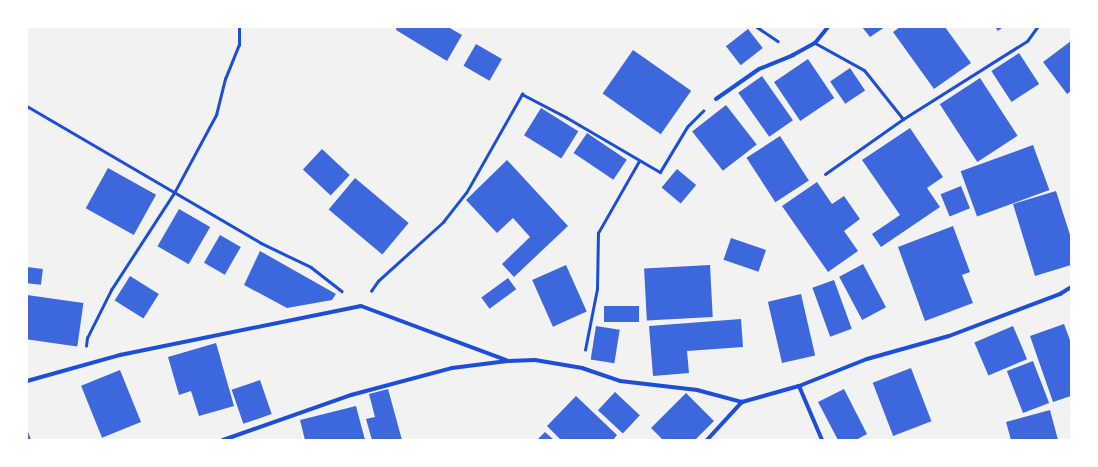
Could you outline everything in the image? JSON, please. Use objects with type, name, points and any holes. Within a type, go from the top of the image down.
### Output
[{"type":"street","points":[[716,99],[759,68],[793,55],[815,43],[828,27]]},
{"type":"street","points":[[223,440],[351,395],[452,368],[508,360],[535,360],[582,368],[620,381],[697,390],[742,402],[799,386],[867,359],[949,336],[1060,294],[1071,287]]},
{"type":"street","points":[[27,381],[83,365],[360,306],[508,360]]},
{"type":"street","points":[[799,386],[822,440]]},
{"type":"street","points":[[707,440],[742,402]]},
{"type":"lane","points":[[825,174],[903,119],[1027,41],[1037,27]]},
{"type":"lane","points":[[815,43],[864,70],[903,119]]},
{"type":"path","points":[[83,365],[87,338],[111,290],[174,193],[216,114],[225,79],[239,45],[239,27]]},
{"type":"path","points":[[27,106],[174,193],[261,242],[311,267],[360,306],[378,281],[443,222],[466,193],[522,94],[566,117],[660,172],[687,127],[716,99]]},
{"type":"path","points":[[582,368],[597,289],[598,232],[639,161]]},
{"type":"building","points":[[397,27],[448,27],[462,35],[447,61],[396,30]]},
{"type":"building","points":[[862,27],[885,27],[870,37]]},
{"type":"building","points":[[900,27],[945,27],[971,63],[934,89],[893,32]]},
{"type":"building","points":[[995,27],[1003,27],[998,31]]},
{"type":"building","points":[[748,29],[763,48],[741,65],[726,46]]},
{"type":"building","points":[[1071,41],[1071,91],[1067,94],[1043,62]]},
{"type":"building","points":[[476,44],[502,59],[489,81],[464,66]]},
{"type":"building","points":[[633,50],[691,91],[661,134],[603,93]]},
{"type":"building","points":[[1019,53],[1039,84],[1011,102],[991,71]]},
{"type":"building","points":[[808,59],[834,98],[800,121],[774,82]]},
{"type":"building","points":[[850,68],[865,90],[845,104],[830,81]]},
{"type":"building","points":[[762,76],[793,120],[769,137],[738,93]]},
{"type":"building","points":[[980,78],[1018,136],[977,162],[940,104]]},
{"type":"building","points":[[726,105],[757,144],[723,171],[692,131]]},
{"type":"building","points":[[541,108],[578,131],[561,158],[524,135]]},
{"type":"building","points":[[910,128],[943,177],[927,188],[940,207],[881,247],[872,234],[900,215],[862,160]]},
{"type":"building","points":[[587,133],[627,160],[613,180],[574,153]]},
{"type":"building","points":[[780,136],[809,180],[775,202],[746,158]]},
{"type":"building","points":[[1033,145],[1049,190],[977,216],[961,171]]},
{"type":"building","points":[[322,149],[350,175],[331,195],[303,169]]},
{"type":"building","points":[[507,160],[568,226],[514,277],[502,264],[530,237],[513,218],[497,233],[466,200]]},
{"type":"building","points":[[108,168],[156,195],[134,235],[86,208]]},
{"type":"building","points":[[677,169],[696,185],[681,203],[662,187]]},
{"type":"building","points":[[355,178],[409,223],[382,254],[329,209]]},
{"type":"building","points":[[817,182],[832,204],[844,196],[860,219],[844,231],[858,251],[828,272],[782,206]]},
{"type":"building","points":[[961,186],[970,208],[950,216],[941,194]]},
{"type":"building","points":[[1056,191],[1071,238],[1071,265],[1035,276],[1013,204]]},
{"type":"building","points":[[179,209],[210,227],[189,264],[158,246]]},
{"type":"building","points":[[953,226],[970,272],[962,275],[973,303],[925,321],[898,247]]},
{"type":"building","points":[[220,235],[241,247],[225,275],[204,263]]},
{"type":"building","points":[[731,238],[766,250],[758,272],[724,260]]},
{"type":"building","points":[[260,251],[336,294],[332,300],[287,308],[244,285]]},
{"type":"building","points":[[863,264],[886,307],[862,320],[839,277]]},
{"type":"building","points":[[566,265],[587,312],[553,327],[532,280]]},
{"type":"building","points":[[710,265],[713,317],[647,320],[644,268]]},
{"type":"building","points":[[27,267],[43,269],[41,285],[27,283]]},
{"type":"building","points":[[130,276],[159,294],[143,319],[115,301]]},
{"type":"building","points":[[508,278],[516,289],[490,309],[481,297]]},
{"type":"building","points":[[834,280],[852,329],[830,337],[812,288]]},
{"type":"building","points":[[801,294],[815,355],[782,363],[768,302]]},
{"type":"building","points":[[27,295],[83,303],[77,347],[27,339]]},
{"type":"building","points":[[604,306],[639,306],[639,322],[604,322]]},
{"type":"building","points":[[741,319],[743,347],[687,351],[689,373],[653,376],[649,326]]},
{"type":"building","points":[[1064,324],[1071,343],[1071,396],[1053,402],[1030,336]]},
{"type":"building","points":[[596,326],[620,330],[614,363],[591,360]]},
{"type":"building","points":[[1013,326],[1027,359],[988,376],[974,342]]},
{"type":"building","points":[[216,343],[234,406],[199,416],[191,391],[179,395],[168,357]]},
{"type":"building","points":[[1033,361],[1049,403],[1023,413],[1007,371]]},
{"type":"building","points":[[911,368],[931,421],[893,436],[873,383]]},
{"type":"building","points":[[120,370],[141,422],[102,438],[81,386]]},
{"type":"building","points":[[260,380],[272,414],[243,424],[232,390]]},
{"type":"building","points":[[388,389],[402,440],[372,440],[366,419],[375,417],[369,394]]},
{"type":"building","points":[[844,389],[867,434],[856,440],[838,440],[818,402]]},
{"type":"building","points":[[615,392],[640,415],[623,433],[598,410]]},
{"type":"building","points":[[686,393],[714,421],[695,440],[663,440],[651,428]]},
{"type":"building","points":[[576,396],[617,435],[613,440],[561,440],[547,426]]},
{"type":"building","points":[[356,406],[365,440],[305,440],[300,420]]},
{"type":"building","points":[[1050,410],[1058,440],[1011,440],[1006,422]]},
{"type":"building","points":[[27,429],[31,440],[27,440]]},
{"type":"building","points":[[545,432],[554,440],[537,440]]}]
